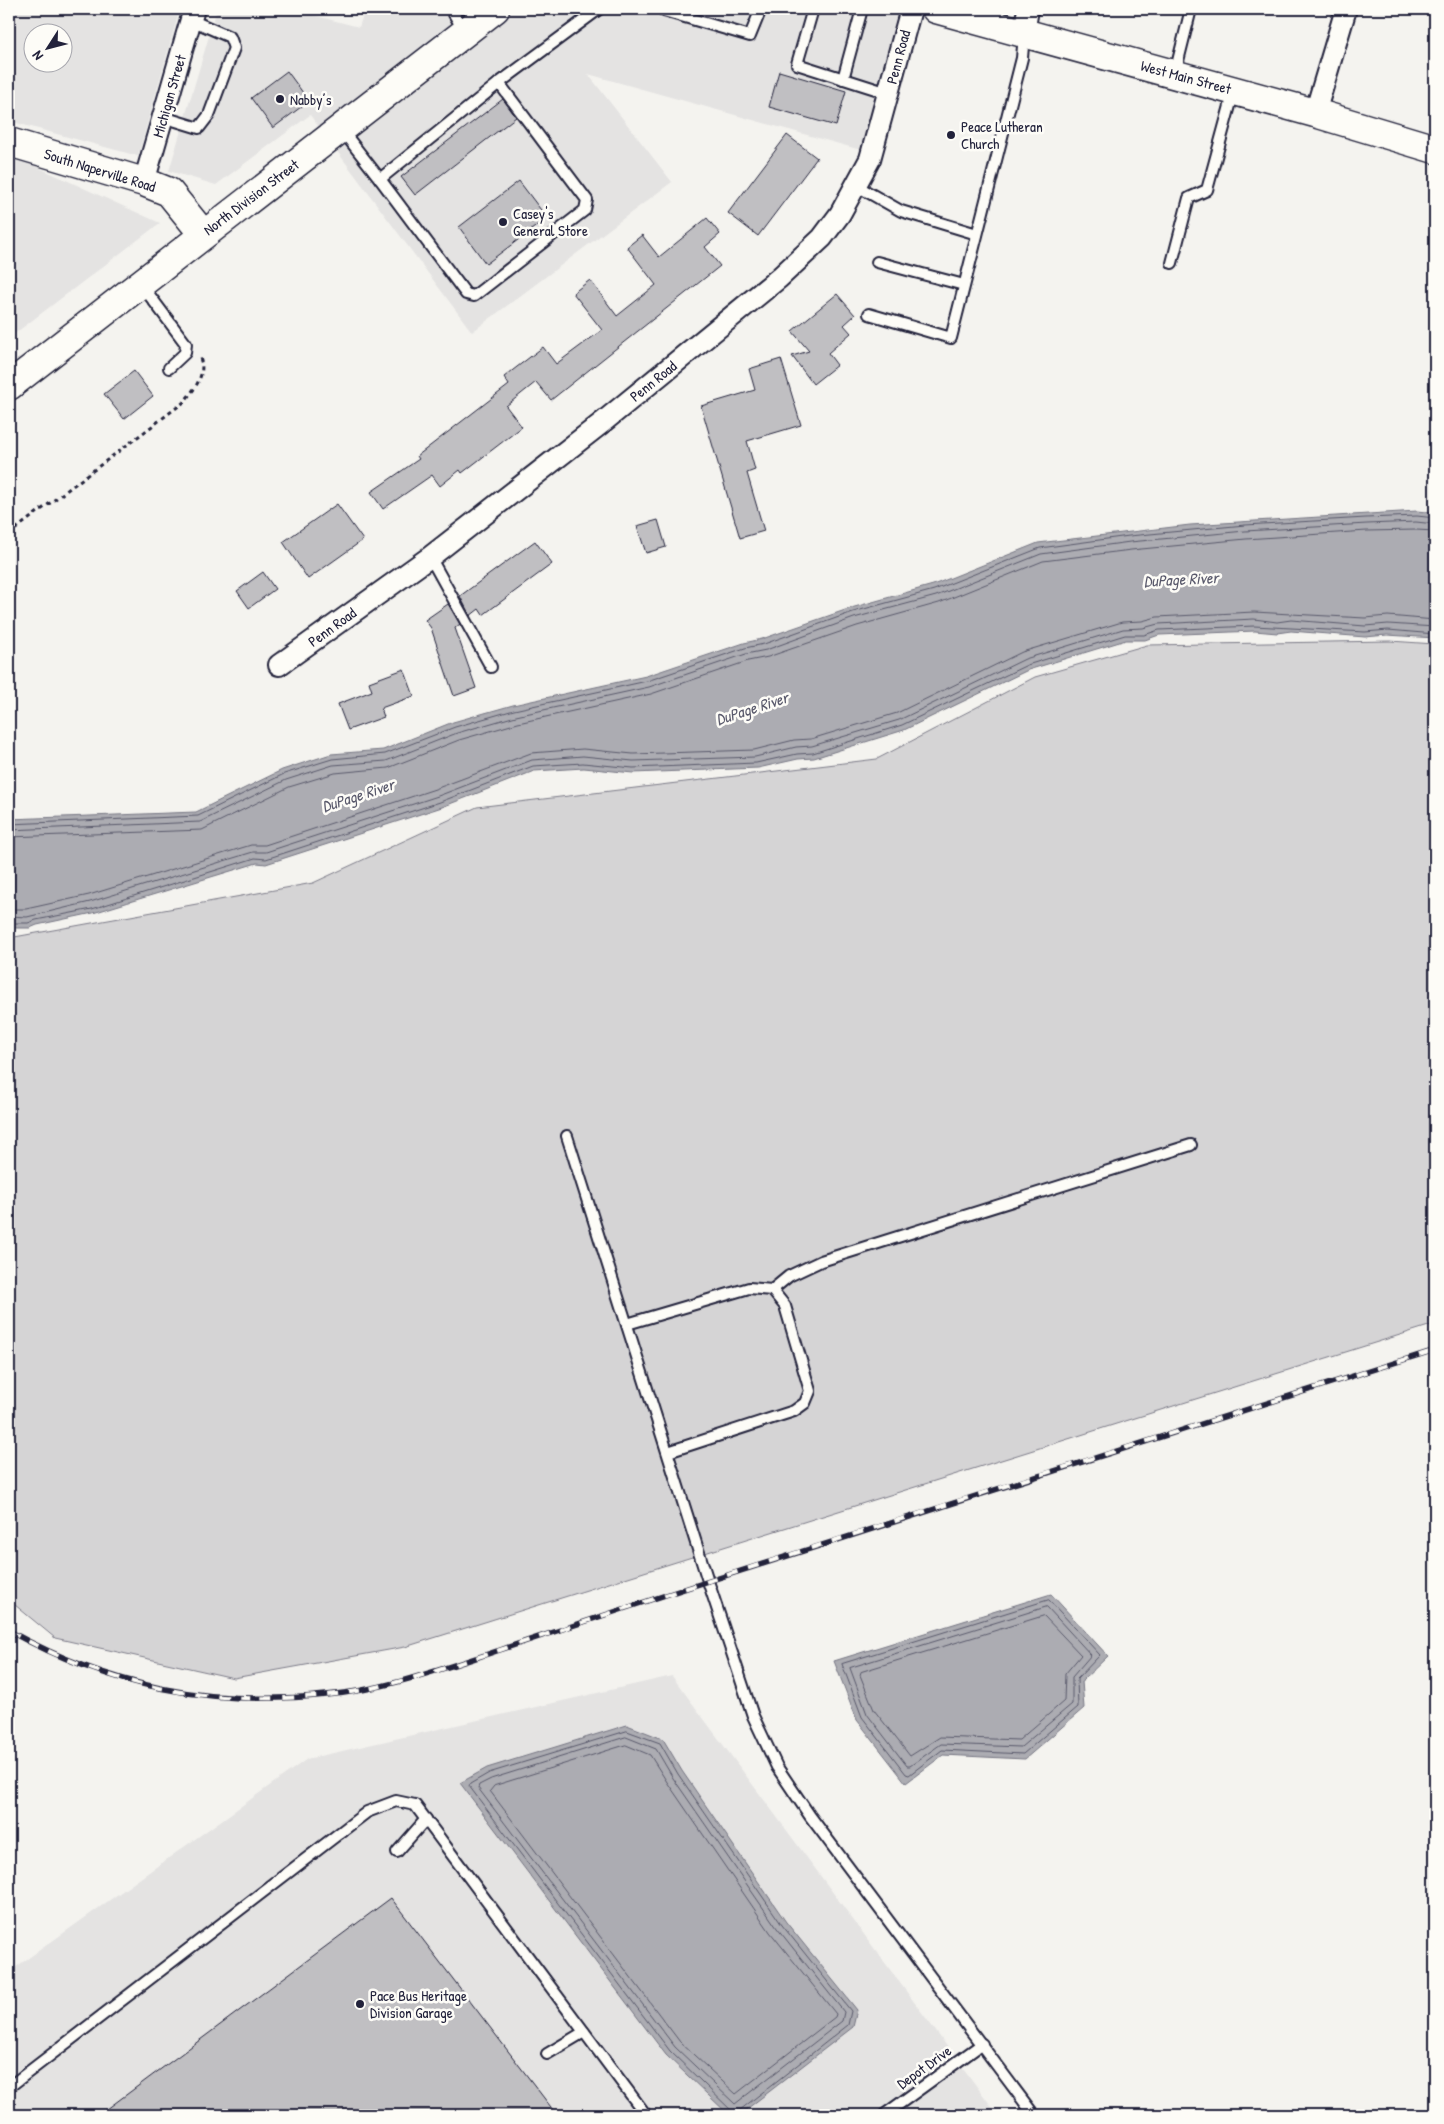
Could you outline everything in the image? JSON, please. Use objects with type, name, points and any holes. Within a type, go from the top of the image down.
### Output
[{"type":"main road","name":"North Division Street","points":[[9,386],[340,129],[458,20],[495,9]]},
{"type":"main road","name":"West Main Street","points":[[936,9],[1026,21],[1175,74],[1435,149]]},
{"type":"main road","name":"South Naperville Road","points":[[9,142],[144,182],[169,192],[203,234]]},
{"type":"street","name":"Penn Road","points":[[279,665],[430,557],[603,422],[779,278],[822,238],[840,214],[870,159],[911,9]]},
{"type":"street","points":[[1315,113],[1346,9]]},
{"type":"street","name":"Michigan Street","points":[[144,182],[193,14]]},
{"type":"lane","points":[[380,179],[499,83],[599,9]]},
{"type":"lane","points":[[664,11],[750,36],[761,9]]},
{"type":"lane","points":[[813,9],[797,64],[888,93]]},
{"type":"lane","points":[[843,79],[862,9]]},
{"type":"lane","points":[[1175,74],[1191,9]]},
{"type":"lane","points":[[163,117],[199,128],[209,115],[234,48],[230,37],[193,14]]},
{"type":"lane","points":[[869,314],[950,338],[1022,58],[1026,21]]},
{"type":"lane","points":[[340,129],[466,294],[474,296],[585,210],[587,200],[499,83]]},
{"type":"lane","points":[[1172,263],[1188,198],[1207,190],[1234,90]]},
{"type":"lane","points":[[856,186],[901,210],[977,234]]},
{"type":"lane","points":[[877,262],[964,285]]},
{"type":"lane","points":[[140,283],[186,344],[185,353],[169,368]]},
{"type":"lane","points":[[430,557],[491,667]]},
{"type":"lane","points":[[567,1136],[708,1581],[753,1716],[778,1767],[810,1816],[1034,2115]]},
{"type":"lane","points":[[627,1324],[749,1288],[772,1290],[789,1276],[821,1261],[1190,1146]]},
{"type":"lane","points":[[668,1452],[794,1411],[805,1403],[810,1391],[785,1306],[772,1290]]},
{"type":"lane","points":[[9,2088],[367,1812],[396,1801],[415,1806],[426,1819],[646,2115]]},
{"type":"lane","points":[[397,1852],[426,1819]]},
{"type":"lane","points":[[548,2054],[584,2032]]},
{"type":"lane","name":"Depot Drive","points":[[884,2115],[982,2044]]},
{"type":"path","points":[[9,534],[184,402],[195,388],[202,374],[201,358],[186,344]]},
{"type":"shaded area","points":[[9,9],[180,9],[138,156],[9,121]]},
{"type":"shaded area","points":[[217,9],[289,9],[359,27],[365,9],[903,9],[868,152],[588,74],[672,182],[472,332],[310,115],[216,185],[169,171]]},
{"type":"shaded area","points":[[9,158],[33,165],[160,223],[9,338]]},
{"type":"shaded area","points":[[1390,641],[1435,644],[1435,1324],[405,1647],[234,1678],[55,1638],[9,1600],[9,938],[313,883],[477,807],[877,759],[1035,677],[1147,645]]},
{"type":"shaded area","points":[[672,1676],[998,2115],[9,2115],[9,1972],[307,1759]]},
{"type":"water","name":"DuPage River","points":[[1417,511],[1435,513],[1435,638],[1387,635],[1365,637],[1291,631],[1277,633],[1255,631],[1159,635],[1145,640],[1126,640],[1028,670],[904,730],[814,758],[798,759],[758,768],[633,773],[584,768],[534,771],[442,807],[266,864],[257,863],[93,913],[30,928],[9,928],[9,819],[196,812],[282,770],[331,754],[383,750],[453,722],[513,705],[646,676],[851,608],[933,585],[1038,543],[1190,525]]},
{"type":"water","points":[[1051,1594],[1108,1656],[1082,1681],[1084,1708],[1025,1759],[943,1755],[906,1783],[857,1720],[834,1661]]},
{"type":"water","points":[[627,1725],[663,1739],[682,1771],[786,1922],[857,2010],[853,2027],[739,2115],[729,2115],[666,2055],[460,1783],[487,1768]]},
{"type":"building","name":"Nabby’s","points":[[287,71],[309,101],[273,128],[251,98]]},
{"type":"building","points":[[779,71],[846,91],[836,126],[769,107]]},
{"type":"building","points":[[503,99],[516,117],[415,195],[401,177]]},
{"type":"building","points":[[787,135],[817,158],[758,236],[728,213]]},
{"type":"building","name":"Casey's General Store","points":[[519,181],[547,218],[486,264],[459,227]]},
{"type":"building","points":[[707,218],[720,234],[705,247],[720,266],[551,400],[536,382],[506,406],[522,427],[462,473],[460,470],[440,486],[432,475],[383,509],[371,492],[419,459],[417,456],[509,385],[504,377],[543,347],[556,364],[602,330],[573,293],[590,280],[617,316],[656,285],[627,247],[642,235],[659,257]]},
{"type":"building","points":[[837,294],[855,315],[844,325],[851,333],[828,353],[837,365],[813,384],[792,356],[809,351],[792,331]]},
{"type":"building","points":[[781,359],[801,425],[747,441],[755,470],[747,473],[764,531],[740,538],[701,406],[755,390],[749,369]]},
{"type":"building","points":[[134,371],[153,396],[124,419],[104,394]]},
{"type":"building","points":[[337,504],[363,540],[308,579],[283,542]]},
{"type":"building","points":[[658,520],[666,547],[646,553],[637,526]]},
{"type":"building","points":[[535,541],[552,564],[483,615],[479,609],[470,616],[460,596]]},
{"type":"building","points":[[263,572],[275,589],[249,608],[237,591]]},
{"type":"building","points":[[448,604],[460,624],[455,628],[476,688],[454,696],[431,628],[425,620]]},
{"type":"building","points":[[404,669],[414,696],[381,708],[384,717],[348,730],[338,704],[372,691],[369,682]]},
{"type":"building","name":"Pace Bus Heritage Division Garage","points":[[391,1898],[557,2115],[99,2115]]},
{"type":"railway","points":[[9,1631],[85,1666],[124,1679],[202,1695],[242,1698],[283,1698],[326,1695],[370,1688],[436,1671],[979,1494],[1435,1350]]},
{"type":"place","name":"Nabby’s","points":[[280,99]]},
{"type":"place","name":"Peace Lutheran Church","points":[[951,135]]},
{"type":"place","name":"Casey's General Store","points":[[503,222]]},
{"type":"place","name":"Pace Bus Heritage Division Garage","points":[[360,2004]]}]
